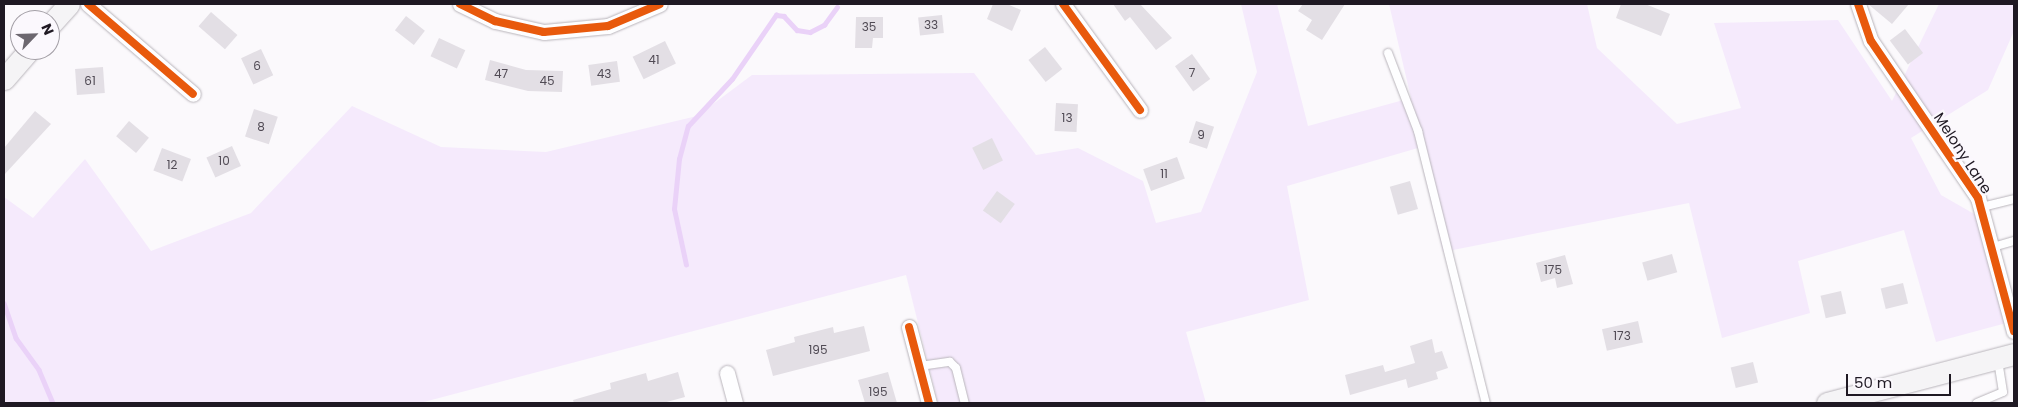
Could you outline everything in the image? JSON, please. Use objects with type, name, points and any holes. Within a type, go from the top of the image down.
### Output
[{"type":"main road","points":[[60,14],[69,4]]},
{"type":"main road","points":[[4,79],[20,60]]},
{"type":"main road","points":[[1837,402],[2006,356]]},
{"type":"street","points":[[88,4],[194,94]]},
{"type":"street","points":[[460,4],[495,21],[544,32],[608,26],[660,4]]},
{"type":"street","points":[[1063,4],[1140,110]]},
{"type":"street","name":"Melony Lane","points":[[1858,4],[1871,41],[1982,207],[2014,331]]},
{"type":"street","points":[[909,326],[929,403]]},
{"type":"street","points":[[728,373],[735,403]]},
{"type":"lane","points":[[1388,53],[1418,132],[1486,403]]},
{"type":"lane","points":[[1982,207],[2014,199]]},
{"type":"lane","points":[[1993,246],[2014,241]]},
{"type":"lane","points":[[1977,403],[2003,392],[2006,356]]},
{"type":"lane","points":[[920,366],[950,362],[956,368],[965,403]]},
{"type":"shaded area","points":[[1241,4],[1277,4],[1308,126],[1411,98],[1389,4],[1587,4],[1597,48],[1677,124],[1741,108],[1714,23],[1838,20],[1892,101],[1939,4],[2014,4],[2014,31],[1988,90],[1911,138],[1941,195],[1983,219],[2010,322],[1936,342],[1904,230],[1798,261],[1810,313],[1722,338],[1689,203],[1443,252],[1418,148],[1287,186],[1309,300],[1186,332],[1206,403],[938,403],[906,275],[420,403],[4,403],[4,197],[33,218],[85,159],[151,251],[251,213],[352,106],[441,147],[546,152],[697,116],[752,75],[974,73],[1036,155],[1078,148],[1143,181],[1156,223],[1201,212],[1257,72]]},
{"type":"building","points":[[993,4],[1007,4],[1021,10],[1012,31],[987,19]]},
{"type":"building","points":[[1113,4],[1140,4],[1172,38],[1156,50],[1130,17],[1125,21]]},
{"type":"building","points":[[1303,4],[1345,4],[1322,40],[1306,30],[1312,20],[1298,11]]},
{"type":"building","points":[[1621,4],[1645,4],[1670,14],[1661,36],[1616,18]]},
{"type":"building","points":[[1868,4],[1909,4],[1892,24]]},
{"type":"building","points":[[211,12],[237,35],[225,49],[199,26]]},
{"type":"building","points":[[942,15],[944,33],[920,35],[918,18]]},
{"type":"building","points":[[406,16],[425,31],[414,45],[395,30]]},
{"type":"building","points":[[856,17],[883,17],[883,38],[873,38],[872,48],[855,48]]},
{"type":"building","points":[[1905,29],[1923,53],[1908,64],[1890,40]]},
{"type":"building","points":[[439,38],[465,50],[457,68],[431,56]]},
{"type":"building","points":[[665,41],[676,63],[644,79],[633,57]]},
{"type":"building","points":[[1045,47],[1062,69],[1046,82],[1028,60]]},
{"type":"building","points":[[261,49],[273,75],[253,85],[241,58]]},
{"type":"building","points":[[1192,54],[1210,79],[1193,91],[1175,66]]},
{"type":"building","points":[[490,60],[526,70],[563,71],[562,92],[528,91],[485,80]]},
{"type":"building","points":[[617,61],[620,82],[591,86],[588,65]]},
{"type":"building","points":[[103,67],[105,93],[77,95],[75,69]]},
{"type":"building","points":[[1056,103],[1078,104],[1077,132],[1055,131]]},
{"type":"building","points":[[254,109],[278,117],[269,144],[245,137]]},
{"type":"building","points":[[35,111],[51,124],[4,175],[4,148]]},
{"type":"building","points":[[129,121],[149,138],[136,153],[116,136]]},
{"type":"building","points":[[1196,121],[1214,127],[1207,149],[1189,143]]},
{"type":"building","points":[[992,138],[1003,160],[983,170],[972,148]]},
{"type":"building","points":[[232,146],[241,166],[215,177],[206,157]]},
{"type":"building","points":[[162,148],[191,159],[182,182],[153,170]]},
{"type":"building","points":[[1177,157],[1185,179],[1151,191],[1143,169]]},
{"type":"building","points":[[1410,181],[1418,209],[1398,215],[1390,187]]},
{"type":"building","points":[[997,191],[1015,204],[1001,223],[983,210]]},
{"type":"building","points":[[1672,254],[1677,272],[1647,281],[1642,263]]},
{"type":"building","points":[[1565,255],[1573,284],[1557,288],[1555,278],[1541,282],[1536,263]]},
{"type":"building","points":[[1903,283],[1908,303],[1886,309],[1881,289]]},
{"type":"building","points":[[1841,291],[1846,313],[1826,318],[1821,296]]},
{"type":"building","points":[[1638,321],[1643,342],[1607,351],[1602,329]]},
{"type":"building","points":[[864,326],[870,351],[773,376],[766,350],[795,342],[794,337],[833,327],[834,333]]},
{"type":"building","points":[[1432,339],[1435,353],[1442,351],[1448,368],[1436,372],[1438,379],[1408,388],[1406,379],[1350,395],[1345,375],[1383,365],[1385,372],[1415,363],[1410,346]]},
{"type":"building","points":[[1753,362],[1758,382],[1736,388],[1731,368]]},
{"type":"building","points":[[678,372],[685,397],[663,403],[574,403],[573,400],[611,389],[610,383],[646,373],[648,381]]},
{"type":"building","points":[[888,372],[897,403],[865,403],[858,380]]},
{"type":"waterway","points":[[686,265],[674,209],[679,159],[688,126],[732,79],[776,15],[784,16],[797,30],[810,32],[824,25],[837,7]]},
{"type":"waterway","points":[[4,303],[16,338],[39,370],[53,403]]},
{"type":"cycle path","points":[[88,4],[193,94]]},
{"type":"cycle path","points":[[460,4],[495,21],[544,32],[608,26],[660,4]]},
{"type":"cycle path","points":[[1063,4],[1140,110]]},
{"type":"cycle path","points":[[1858,4],[1871,41],[1978,198],[2014,331]]},
{"type":"cycle path","points":[[909,327],[929,403]]}]
